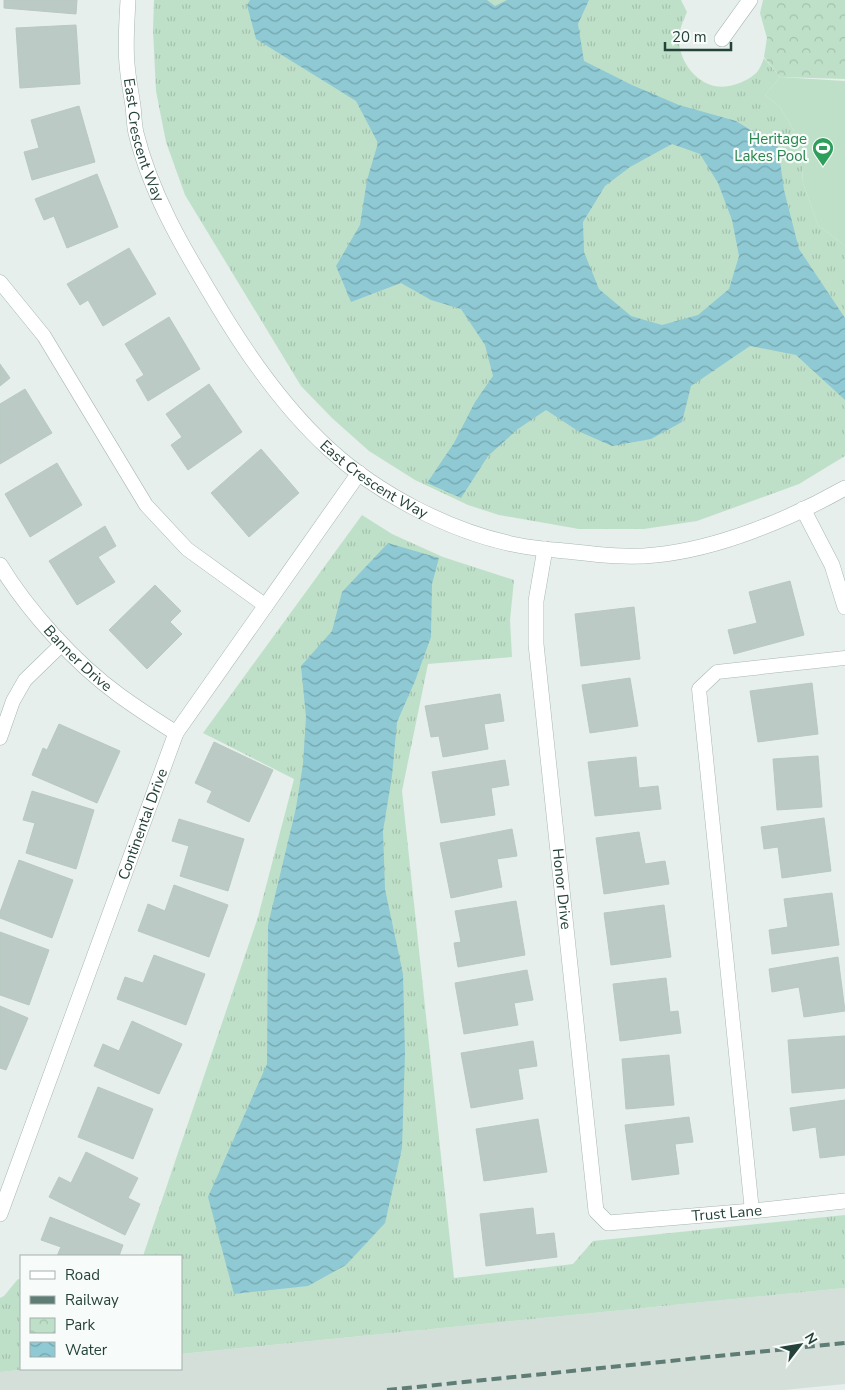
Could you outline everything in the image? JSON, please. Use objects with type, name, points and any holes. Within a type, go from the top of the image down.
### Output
[{"type":"street","name":"East Crescent Way","points":[[128,0],[127,62],[136,132],[157,196],[177,238],[222,314],[278,395],[329,449],[359,473],[418,510],[447,524],[515,545],[604,555],[655,555],[710,545],[756,529],[803,509],[845,488]]},
{"type":"street","points":[[722,39],[750,0]]},
{"type":"street","name":"Continental Drive","points":[[0,1214],[176,733],[359,473]]},
{"type":"street","points":[[803,509],[832,565],[845,607]]},
{"type":"street","name":"Honor Drive","points":[[544,549],[536,601],[536,644],[596,1211],[608,1223]]},
{"type":"street","name":"Banner Drive","points":[[0,565],[9,580],[61,645],[117,694],[176,733]]},
{"type":"street","name":"Trust Lane","points":[[608,1223],[845,1201]]},
{"type":"lane","points":[[0,282],[44,336],[146,505],[188,549],[266,606]]},
{"type":"lane","points":[[0,738],[12,701],[25,680],[61,645]]},
{"type":"lane","points":[[752,1211],[699,689],[717,672],[845,658]]},
{"type":"shaded area","points":[[845,1288],[845,1384],[784,1390],[0,1390],[0,1372],[20,1370],[182,1370],[182,1354]]},
{"type":"green space","points":[[154,0],[681,0],[687,12],[680,33],[680,48],[689,68],[704,82],[722,87],[734,85],[755,74],[764,58],[780,77],[765,95],[780,107],[793,129],[801,150],[803,183],[818,225],[845,246],[845,456],[799,484],[697,521],[644,529],[579,529],[499,515],[468,505],[415,480],[369,451],[332,418],[301,386],[185,195],[166,142],[156,91],[153,30]]},
{"type":"green space","points":[[763,0],[845,0],[845,79],[780,77],[764,57],[767,38],[760,13]]},
{"type":"green space","name":"Heritage Lakes Pool","points":[[780,77],[845,81],[845,246],[818,225],[803,183],[801,150],[793,129],[780,107],[765,95]]},
{"type":"green space","points":[[362,515],[392,534],[443,557],[514,580],[510,620],[512,657],[428,664],[402,791],[454,1278],[573,1264],[593,1241],[845,1215],[845,1288],[182,1354],[182,1255],[143,1255],[258,917],[294,779],[203,733]]},
{"type":"green space","points":[[18,1279],[20,1280],[20,1370],[0,1372],[0,1298],[4,1296]]},
{"type":"water","points":[[250,0],[487,0],[495,6],[507,0],[589,0],[578,24],[584,61],[632,85],[679,105],[736,121],[778,147],[784,190],[799,249],[845,318],[845,400],[796,355],[750,346],[691,386],[682,422],[651,439],[612,446],[578,431],[546,410],[518,429],[488,456],[461,498],[427,483],[454,443],[475,402],[493,376],[485,345],[461,309],[431,300],[401,283],[351,302],[336,266],[360,225],[367,180],[378,143],[356,101],[256,39],[247,5]],"holes":[[[672,144],[700,154],[718,183],[732,220],[739,256],[729,289],[698,315],[662,325],[631,316],[599,289],[584,252],[583,222],[605,186],[630,167]]]},
{"type":"water","points":[[388,543],[439,558],[432,584],[431,637],[397,722],[392,776],[383,831],[385,889],[403,974],[405,1054],[402,1148],[385,1223],[346,1265],[308,1286],[234,1294],[208,1197],[267,1064],[268,925],[296,808],[303,764],[306,717],[301,666],[332,631],[342,592]]},
{"type":"building","points":[[4,0],[77,0],[76,14],[4,8]]},
{"type":"building","points":[[76,25],[80,84],[20,88],[16,28]]},
{"type":"building","points":[[79,106],[95,162],[32,180],[24,152],[39,148],[31,120]]},
{"type":"building","points":[[97,174],[118,227],[67,248],[54,216],[44,220],[35,199]]},
{"type":"building","points":[[129,248],[156,294],[103,326],[88,300],[80,305],[67,284]]},
{"type":"building","points":[[169,317],[200,369],[148,401],[136,380],[144,375],[125,344]]},
{"type":"building","points":[[0,364],[10,378],[0,386]]},
{"type":"building","points":[[209,384],[242,432],[188,470],[171,445],[182,437],[166,414]]},
{"type":"building","points":[[25,389],[52,433],[0,464],[0,404]]},
{"type":"building","points":[[261,449],[299,493],[249,537],[211,493]]},
{"type":"building","points":[[57,463],[82,505],[30,537],[5,494]]},
{"type":"building","points":[[105,526],[116,546],[98,557],[115,582],[77,605],[49,561]]},
{"type":"building","points":[[790,581],[804,635],[734,654],[728,630],[757,623],[749,592]]},
{"type":"building","points":[[155,585],[181,611],[170,622],[182,634],[147,669],[109,630]]},
{"type":"building","points":[[634,607],[640,659],[581,666],[575,614]]},
{"type":"building","points":[[630,678],[638,726],[590,733],[582,685]]},
{"type":"building","points":[[812,683],[818,734],[758,742],[750,691]]},
{"type":"building","points":[[500,694],[504,721],[484,724],[488,749],[443,757],[439,736],[431,737],[425,706]]},
{"type":"building","points":[[59,724],[120,751],[97,803],[32,775],[43,748],[47,750]]},
{"type":"building","points":[[214,742],[273,770],[249,822],[207,802],[212,791],[195,783]]},
{"type":"building","points":[[818,756],[822,807],[777,810],[773,759]]},
{"type":"building","points":[[636,757],[639,788],[658,786],[661,809],[595,816],[588,762]]},
{"type":"building","points":[[505,760],[509,785],[491,788],[495,815],[441,823],[432,772]]},
{"type":"building","points":[[32,791],[94,810],[76,869],[26,853],[35,823],[23,820]]},
{"type":"building","points":[[824,818],[831,871],[782,878],[778,847],[764,849],[761,827]]},
{"type":"building","points":[[179,819],[244,839],[228,891],[180,876],[189,846],[172,841]]},
{"type":"building","points":[[512,829],[517,856],[497,859],[502,887],[451,898],[440,843]]},
{"type":"building","points":[[639,832],[645,864],[665,861],[669,884],[604,894],[596,838]]},
{"type":"building","points":[[19,860],[73,880],[52,938],[0,918],[0,912]]},
{"type":"building","points":[[174,885],[228,905],[209,957],[138,931],[148,904],[165,911]]},
{"type":"building","points":[[832,893],[839,945],[772,954],[769,930],[788,927],[784,899]]},
{"type":"building","points":[[516,901],[525,955],[458,967],[454,943],[461,942],[455,911]]},
{"type":"building","points":[[664,905],[671,957],[611,965],[604,913]]},
{"type":"building","points":[[0,932],[49,950],[29,1005],[0,995]]},
{"type":"building","points":[[154,955],[205,974],[186,1025],[117,999],[125,977],[143,983]]},
{"type":"building","points":[[838,957],[845,1011],[804,1017],[799,987],[772,992],[769,969]]},
{"type":"building","points":[[527,970],[533,1000],[514,1003],[518,1025],[464,1034],[455,983]]},
{"type":"building","points":[[666,978],[670,1012],[678,1011],[681,1033],[620,1041],[613,984]]},
{"type":"building","points":[[0,1006],[28,1018],[6,1070],[0,1068]]},
{"type":"building","points":[[132,1021],[182,1044],[159,1094],[94,1066],[103,1044],[119,1051]]},
{"type":"building","points":[[845,1036],[845,1088],[792,1093],[788,1040]]},
{"type":"building","points":[[533,1041],[537,1066],[518,1069],[523,1099],[471,1108],[461,1053]]},
{"type":"building","points":[[669,1055],[674,1105],[626,1109],[622,1059]]},
{"type":"building","points":[[98,1087],[153,1109],[133,1159],[78,1137]]},
{"type":"building","points":[[845,1100],[845,1155],[820,1158],[816,1127],[793,1131],[790,1108]]},
{"type":"building","points":[[689,1117],[693,1142],[675,1144],[679,1174],[632,1180],[625,1125]]},
{"type":"building","points":[[538,1119],[547,1172],[484,1181],[476,1129]]},
{"type":"building","points":[[86,1152],[138,1178],[128,1198],[140,1204],[125,1235],[49,1197],[59,1177],[71,1183]]},
{"type":"building","points":[[533,1208],[536,1235],[554,1233],[557,1257],[486,1266],[480,1214]]},
{"type":"building","points":[[50,1217],[123,1245],[119,1255],[57,1255],[61,1247],[41,1240]]},
{"type":"railway","points":[[387,1390],[845,1343]]},
{"type":"place","name":"Heritage Lakes Pool","points":[[823,167]]}]
